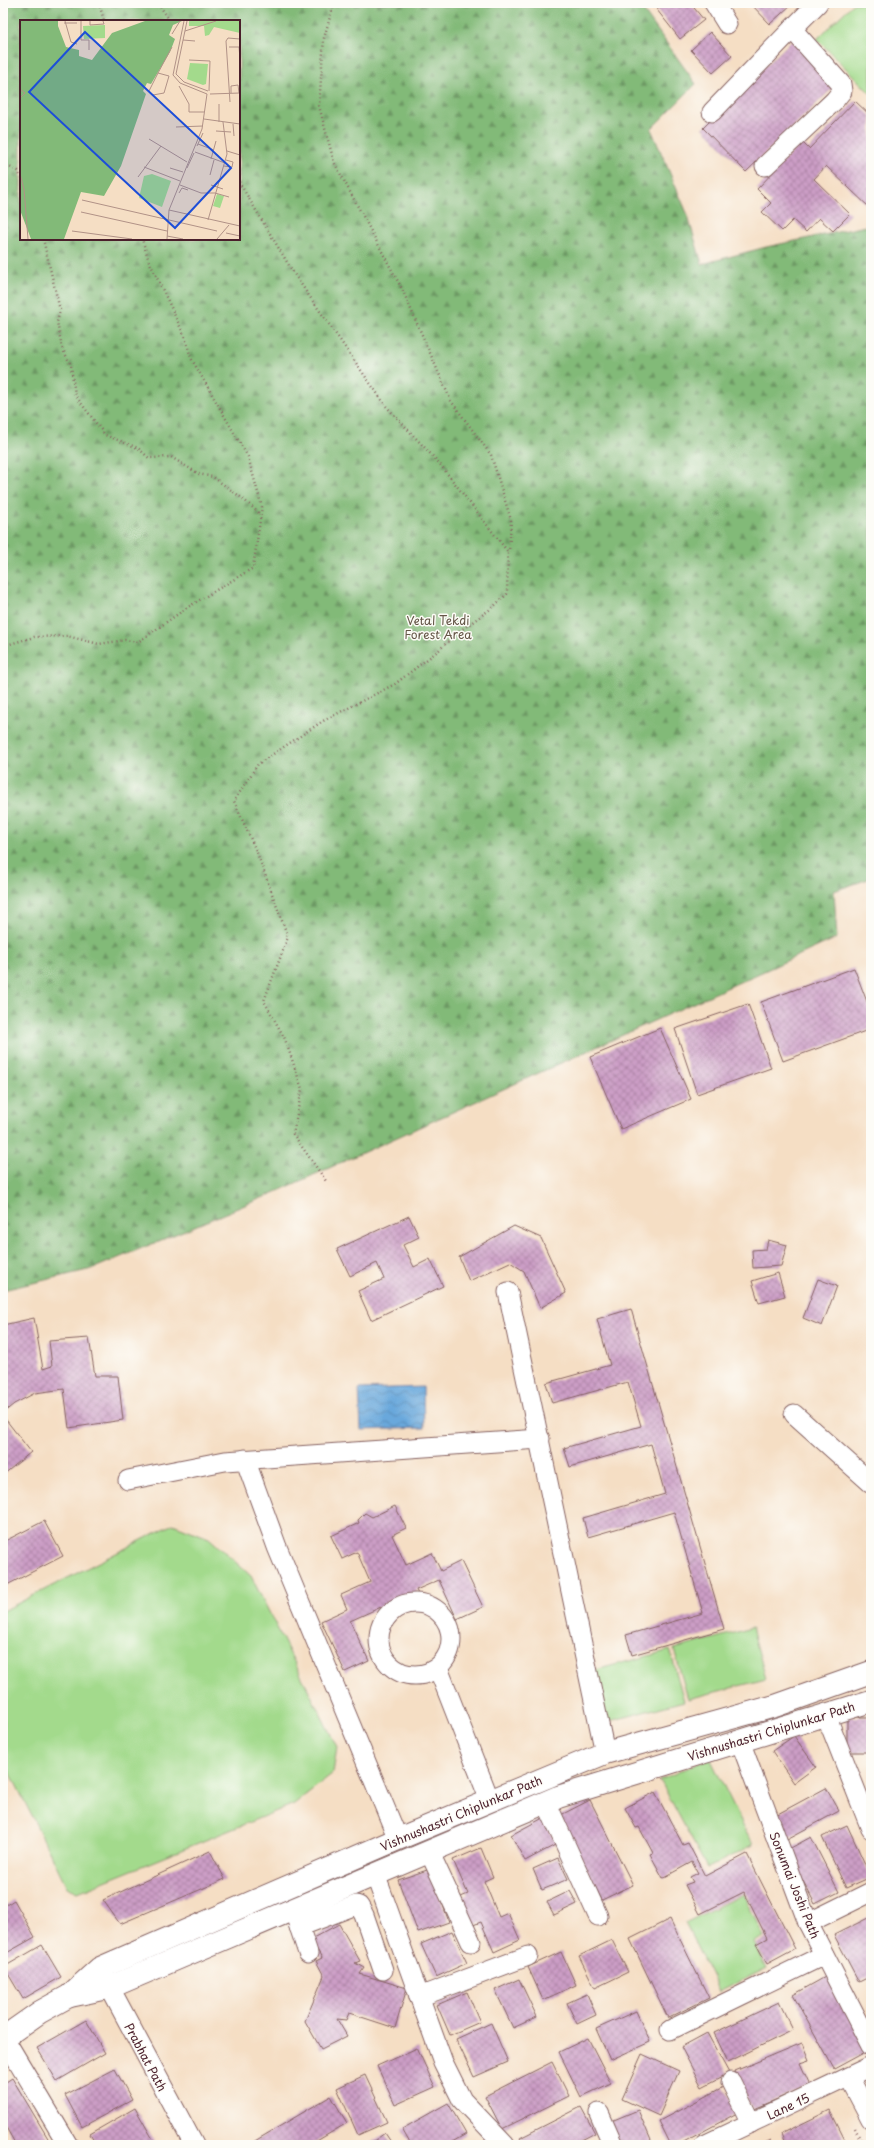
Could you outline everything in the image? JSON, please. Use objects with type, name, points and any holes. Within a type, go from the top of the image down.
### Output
[{"type":"main road","name":"Vishnushastri Chiplunkar Path","points":[[3,2037],[40,2012],[104,1978],[398,1839],[605,1753],[775,1706],[871,1672]]},
{"type":"main road","name":"Vishnushastri Chiplunkar Path","points":[[104,1978],[296,1918],[375,1874],[546,1802],[871,1701]]},
{"type":"street","points":[[714,3],[727,24]]},
{"type":"street","points":[[712,112],[818,3]]},
{"type":"street","points":[[765,166],[834,101],[842,91],[841,84],[792,29]]},
{"type":"street","points":[[508,1292],[605,1753]]},
{"type":"street","points":[[794,1414],[871,1483]]},
{"type":"street","points":[[128,1480],[225,1461],[245,1459],[540,1439]]},
{"type":"street","points":[[245,1459],[277,1547],[398,1839]]},
{"type":"street","points":[[438,1668],[490,1801]]},
{"type":"street","points":[[826,1715],[871,1827]]},
{"type":"street","name":"Sonumai Joshi Path","points":[[740,1741],[808,1923],[871,2046]]},
{"type":"street","points":[[546,1802],[598,1916]]},
{"type":"street","points":[[429,1851],[471,1942]]},
{"type":"street","points":[[375,1874],[443,2062],[462,2100],[505,2145]]},
{"type":"street","points":[[808,1923],[871,1892]]},
{"type":"street","points":[[308,1953],[296,1918],[356,1905],[359,1906],[364,1915],[384,1970]]},
{"type":"street","points":[[670,2030],[824,1955]]},
{"type":"street","points":[[419,1997],[528,1956]]},
{"type":"street","name":"Prabhat Path","points":[[104,1978],[194,2145]]},
{"type":"street","points":[[3,2037],[68,2145]]},
{"type":"street","name":"Lane 15","points":[[704,2145],[871,2066]]},
{"type":"street","points":[[849,2076],[866,2098],[871,2119]]},
{"type":"street","points":[[731,2082],[751,2123]]},
{"type":"street","points":[[599,2113],[613,2145]]},
{"type":"path","points":[[100,3],[104,20]]},
{"type":"path","points":[[158,3],[169,20]]},
{"type":"path","points":[[326,1181],[293,1134],[302,1089],[285,1039],[264,1001],[288,937],[257,853],[234,801],[258,764],[324,721],[395,684],[439,650],[457,633],[492,608],[507,594],[508,552],[511,520],[491,455],[451,401],[402,289],[334,162],[318,106],[324,38],[334,3]]},
{"type":"path","points":[[3,164],[18,171],[20,176]]},
{"type":"path","points":[[240,184],[296,277],[386,406],[440,462],[508,552]]},
{"type":"path","points":[[43,240],[60,310],[57,322],[62,348],[71,365],[75,395],[105,435],[138,448],[149,458],[171,457],[199,474],[213,477],[242,498],[261,516]]},
{"type":"path","points":[[3,646],[34,637],[67,636],[99,644],[125,640],[138,642],[188,607],[253,568],[262,507],[248,457],[191,358],[185,337],[149,260],[142,240]]},
{"type":"green space","name":"Vetal Tekdi Forest Area","points":[[3,3],[638,3],[696,84],[651,129],[687,213],[702,264],[766,247],[871,225],[871,878],[834,891],[837,938],[276,1192],[92,1269],[3,1290]]},
{"type":"green space","points":[[854,3],[871,3],[871,94],[817,39]]},
{"type":"green space","points":[[173,1524],[209,1538],[251,1576],[337,1747],[333,1773],[294,1804],[78,1892],[67,1887],[3,1758],[3,1611]]},
{"type":"green space","points":[[752,1628],[766,1679],[688,1699],[674,1649]]},
{"type":"green space","points":[[670,1650],[684,1701],[606,1722],[592,1671]]},
{"type":"green space","points":[[710,1758],[753,1845],[707,1868],[660,1780]]},
{"type":"green space","points":[[743,1894],[764,1937],[754,1942],[767,1968],[719,1992],[685,1923]]},
{"type":"water","points":[[423,1387],[424,1428],[361,1430],[359,1389]]},
{"type":"building","points":[[666,3],[690,3],[704,20],[680,39],[657,10]]},
{"type":"building","points":[[750,3],[791,3],[792,4],[770,24]]},
{"type":"building","points":[[710,32],[732,56],[713,73],[691,50]]},
{"type":"building","points":[[792,40],[836,85],[746,172],[703,128]]},
{"type":"building","points":[[855,101],[871,116],[871,209],[826,166],[814,179],[850,214],[833,231],[819,218],[806,232],[793,220],[782,231],[762,212],[771,203],[757,189],[802,142],[809,149]]},
{"type":"building","points":[[854,968],[871,1012],[871,1029],[783,1061],[761,1002]]},
{"type":"building","points":[[748,1004],[771,1068],[697,1094],[675,1029]]},
{"type":"building","points":[[660,1028],[691,1099],[621,1129],[590,1057]]},
{"type":"building","points":[[409,1216],[419,1237],[403,1245],[414,1267],[430,1259],[443,1286],[371,1320],[358,1291],[384,1279],[377,1263],[350,1276],[337,1249]]},
{"type":"building","points":[[514,1226],[541,1238],[566,1293],[540,1308],[524,1271],[510,1262],[469,1281],[459,1257]]},
{"type":"building","points":[[768,1240],[787,1245],[781,1266],[753,1268],[752,1250],[766,1249]]},
{"type":"building","points":[[778,1273],[785,1296],[759,1303],[752,1281]]},
{"type":"building","points":[[818,1279],[837,1286],[822,1326],[803,1318]]},
{"type":"building","points":[[631,1309],[724,1629],[632,1655],[626,1635],[703,1613],[674,1512],[588,1537],[583,1518],[665,1494],[651,1444],[570,1467],[564,1448],[641,1426],[628,1382],[552,1403],[546,1383],[610,1365],[597,1319]]},
{"type":"building","points":[[34,1318],[43,1369],[52,1366],[49,1341],[89,1338],[95,1376],[118,1376],[123,1420],[69,1428],[64,1389],[35,1393],[14,1404],[3,1413],[3,1325]]},
{"type":"building","points":[[3,1416],[31,1452],[3,1475]]},
{"type":"building","points":[[395,1506],[406,1528],[392,1535],[406,1565],[432,1553],[441,1571],[461,1561],[483,1607],[457,1619],[439,1580],[416,1590],[418,1594],[408,1599],[406,1595],[392,1602],[393,1606],[383,1611],[381,1607],[350,1621],[369,1661],[345,1672],[321,1621],[347,1609],[341,1595],[370,1582],[357,1552],[342,1559],[331,1536],[359,1523],[358,1520],[365,1513],[372,1517]]},
{"type":"building","points":[[44,1521],[63,1556],[3,1587],[3,1542]]},
{"type":"building","points":[[847,1717],[871,1717],[871,1752],[847,1752]]},
{"type":"building","points":[[794,1736],[816,1767],[794,1783],[772,1751]]},
{"type":"building","points":[[826,1788],[839,1811],[787,1839],[774,1816]]},
{"type":"building","points":[[655,1792],[683,1845],[688,1843],[705,1876],[747,1854],[795,1949],[767,1964],[756,1944],[767,1938],[744,1892],[700,1914],[685,1885],[693,1882],[690,1877],[698,1873],[692,1862],[663,1878],[650,1854],[653,1853],[639,1827],[636,1828],[625,1808]]},
{"type":"building","points":[[590,1800],[633,1885],[602,1900],[559,1816]]},
{"type":"building","points":[[543,1818],[557,1844],[525,1861],[511,1835]]},
{"type":"building","points":[[847,1825],[871,1877],[846,1888],[822,1837]]},
{"type":"building","points":[[811,1837],[839,1892],[815,1904],[787,1850]]},
{"type":"building","points":[[481,1848],[493,1877],[484,1881],[499,1917],[508,1913],[520,1940],[494,1952],[481,1922],[468,1927],[456,1899],[468,1894],[453,1860]]},
{"type":"building","points":[[210,1851],[225,1879],[120,1924],[103,1900]]},
{"type":"building","points":[[558,1858],[568,1879],[542,1890],[533,1869]]},
{"type":"building","points":[[430,1869],[449,1922],[418,1933],[398,1880]]},
{"type":"building","points":[[570,1891],[577,1904],[554,1915],[547,1902]]},
{"type":"building","points":[[14,1900],[35,1937],[3,1955],[3,1907]]},
{"type":"building","points":[[868,1918],[871,1924],[871,1976],[859,1982],[834,1935]]},
{"type":"building","points":[[670,1919],[709,1998],[668,2018],[630,1939]]},
{"type":"building","points":[[339,1924],[360,1961],[355,1963],[364,1968],[360,1974],[407,1988],[395,2028],[349,2013],[346,2020],[337,2019],[347,2036],[321,2049],[305,2021],[324,1976],[316,1961],[322,1958],[311,1939]]},
{"type":"building","points":[[452,1931],[467,1963],[436,1977],[421,1944]]},
{"type":"building","points":[[612,1940],[628,1972],[595,1988],[579,1956]]},
{"type":"building","points":[[42,1945],[61,1977],[23,1999],[4,1967]]},
{"type":"building","points":[[561,1952],[576,1985],[543,2000],[528,1967]]},
{"type":"building","points":[[827,1976],[869,2050],[834,2069],[793,1995]]},
{"type":"building","points":[[519,1979],[537,2017],[513,2028],[495,1990]]},
{"type":"building","points":[[467,1992],[480,2022],[450,2035],[437,2005]]},
{"type":"building","points":[[587,1994],[596,2015],[577,2024],[567,2003]]},
{"type":"building","points":[[779,2002],[793,2030],[728,2062],[714,2033]]},
{"type":"building","points":[[636,2011],[650,2042],[610,2060],[596,2029]]},
{"type":"building","points":[[86,2020],[105,2053],[57,2081],[37,2048]]},
{"type":"building","points":[[491,2023],[508,2062],[474,2077],[456,2039]]},
{"type":"building","points":[[707,2033],[729,2073],[702,2087],[681,2047]]},
{"type":"building","points":[[588,2038],[611,2083],[581,2097],[559,2052]]},
{"type":"building","points":[[802,2043],[809,2060],[800,2063],[810,2085],[752,2110],[735,2071]]},
{"type":"building","points":[[417,2048],[435,2087],[395,2105],[377,2066]]},
{"type":"building","points":[[642,2054],[679,2071],[659,2116],[622,2099]]},
{"type":"building","points":[[552,2062],[569,2096],[502,2129],[485,2096]]},
{"type":"building","points":[[115,2069],[132,2100],[82,2127],[65,2095]]},
{"type":"building","points":[[365,2075],[387,2122],[358,2135],[337,2088]]},
{"type":"building","points":[[12,2078],[52,2145],[16,2145],[3,2122],[3,2084]]},
{"type":"building","points":[[723,2087],[737,2113],[678,2145],[671,2145],[659,2121]]},
{"type":"building","points":[[331,2096],[347,2123],[310,2145],[248,2145]]},
{"type":"building","points":[[448,2103],[466,2134],[447,2145],[411,2145],[402,2129]]},
{"type":"building","points":[[581,2107],[595,2133],[572,2145],[524,2145],[520,2138]]},
{"type":"building","points":[[135,2108],[154,2141],[148,2145],[96,2145],[90,2134]]},
{"type":"building","points":[[638,2110],[653,2145],[619,2145],[609,2122]]},
{"type":"building","points":[[830,2110],[845,2140],[836,2145],[786,2145],[781,2134]]},
{"type":"building","points":[[385,2133],[393,2145],[368,2145]]},
{"type":"building","points":[[771,2140],[773,2145],[760,2145]]}]
